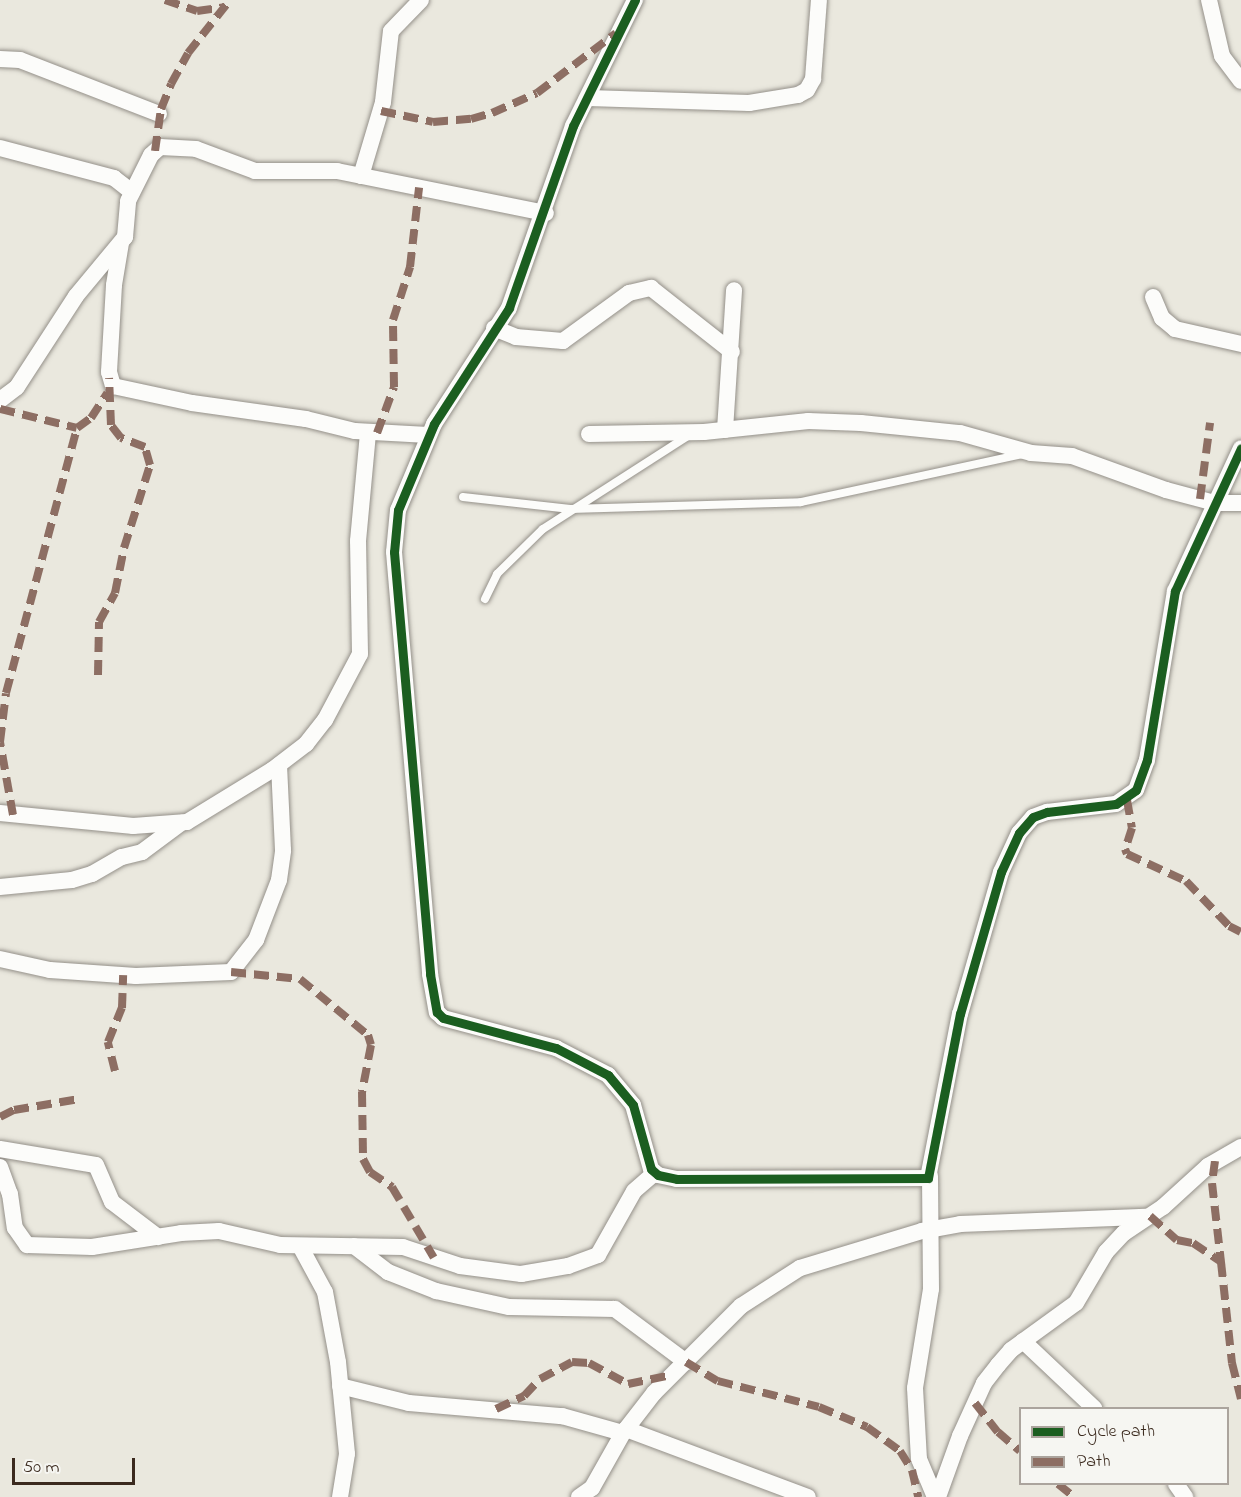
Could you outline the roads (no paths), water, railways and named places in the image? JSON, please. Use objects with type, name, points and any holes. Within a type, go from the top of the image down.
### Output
[{"type":"street","points":[[361,176],[383,102],[392,31],[421,0]]},
{"type":"street","points":[[635,0],[573,126],[546,213],[509,308],[494,328],[428,435],[398,510],[394,542],[430,974],[437,1012],[452,1023],[556,1048],[608,1075],[633,1105],[655,1173]]},
{"type":"street","points":[[588,98],[749,103],[798,95],[807,90],[813,79],[819,0]]},
{"type":"street","points":[[1209,0],[1222,56],[1241,81]]},
{"type":"street","points":[[0,59],[20,60],[159,114]]},
{"type":"street","points":[[428,435],[368,433],[113,386],[109,372],[114,285],[132,192],[151,155],[168,146],[201,151],[258,171],[321,169],[546,213]]},
{"type":"street","points":[[0,148],[114,178],[132,192]]},
{"type":"street","points":[[0,400],[17,387],[76,296],[121,243]]},
{"type":"street","points":[[494,328],[516,338],[563,341],[629,293],[651,288],[732,352]]},
{"type":"street","points":[[725,430],[732,352],[734,290]]},
{"type":"street","points":[[1153,297],[1162,318],[1175,329],[1241,344]]},
{"type":"street","points":[[589,434],[693,432],[808,421],[861,423],[960,434],[1030,453],[1072,456],[1151,486],[1215,503],[1241,503]]},
{"type":"street","points":[[0,887],[72,880],[92,873],[122,857],[142,852],[182,823],[279,765],[315,734],[360,654],[358,541],[368,433]]},
{"type":"street","points":[[936,1497],[919,1459],[915,1388],[931,1289],[930,1176],[939,1109],[960,1014],[1001,872],[1019,833],[1034,817],[1047,812],[1116,804],[1136,790],[1149,752],[1165,637],[1175,591],[1241,448]]},
{"type":"street","points":[[0,959],[50,969],[136,976],[231,972],[256,940],[279,880],[283,850],[279,765]]},
{"type":"street","points":[[0,813],[133,826],[182,823]]},
{"type":"street","points":[[936,1497],[984,1383],[1023,1341],[1076,1303],[1111,1246],[1208,1166],[1241,1147]]},
{"type":"street","points":[[0,1149],[96,1165],[112,1202],[158,1237]]},
{"type":"street","points":[[0,1167],[10,1194],[15,1228],[27,1245],[92,1247],[219,1231],[248,1240],[300,1246],[404,1247],[460,1266],[521,1274],[568,1266],[598,1255],[634,1191],[655,1173]]},
{"type":"street","points":[[655,1173],[688,1179],[915,1181],[930,1176]]},
{"type":"street","points":[[584,1496],[625,1431],[686,1362],[741,1306],[785,1276],[820,1260],[930,1229],[972,1222],[1146,1217]]},
{"type":"street","points":[[300,1246],[325,1292],[340,1386],[347,1454],[340,1497]]},
{"type":"street","points":[[354,1246],[388,1272],[436,1291],[509,1307],[602,1308],[621,1311],[686,1362]]},
{"type":"street","points":[[1023,1341],[1093,1407]]},
{"type":"street","points":[[340,1386],[409,1403],[562,1416],[625,1431],[808,1497]]},
{"type":"lane","points":[[485,599],[497,574],[513,556],[570,509],[693,432]]},
{"type":"lane","points":[[463,497],[570,509],[801,502],[855,487],[1030,453]]}]
